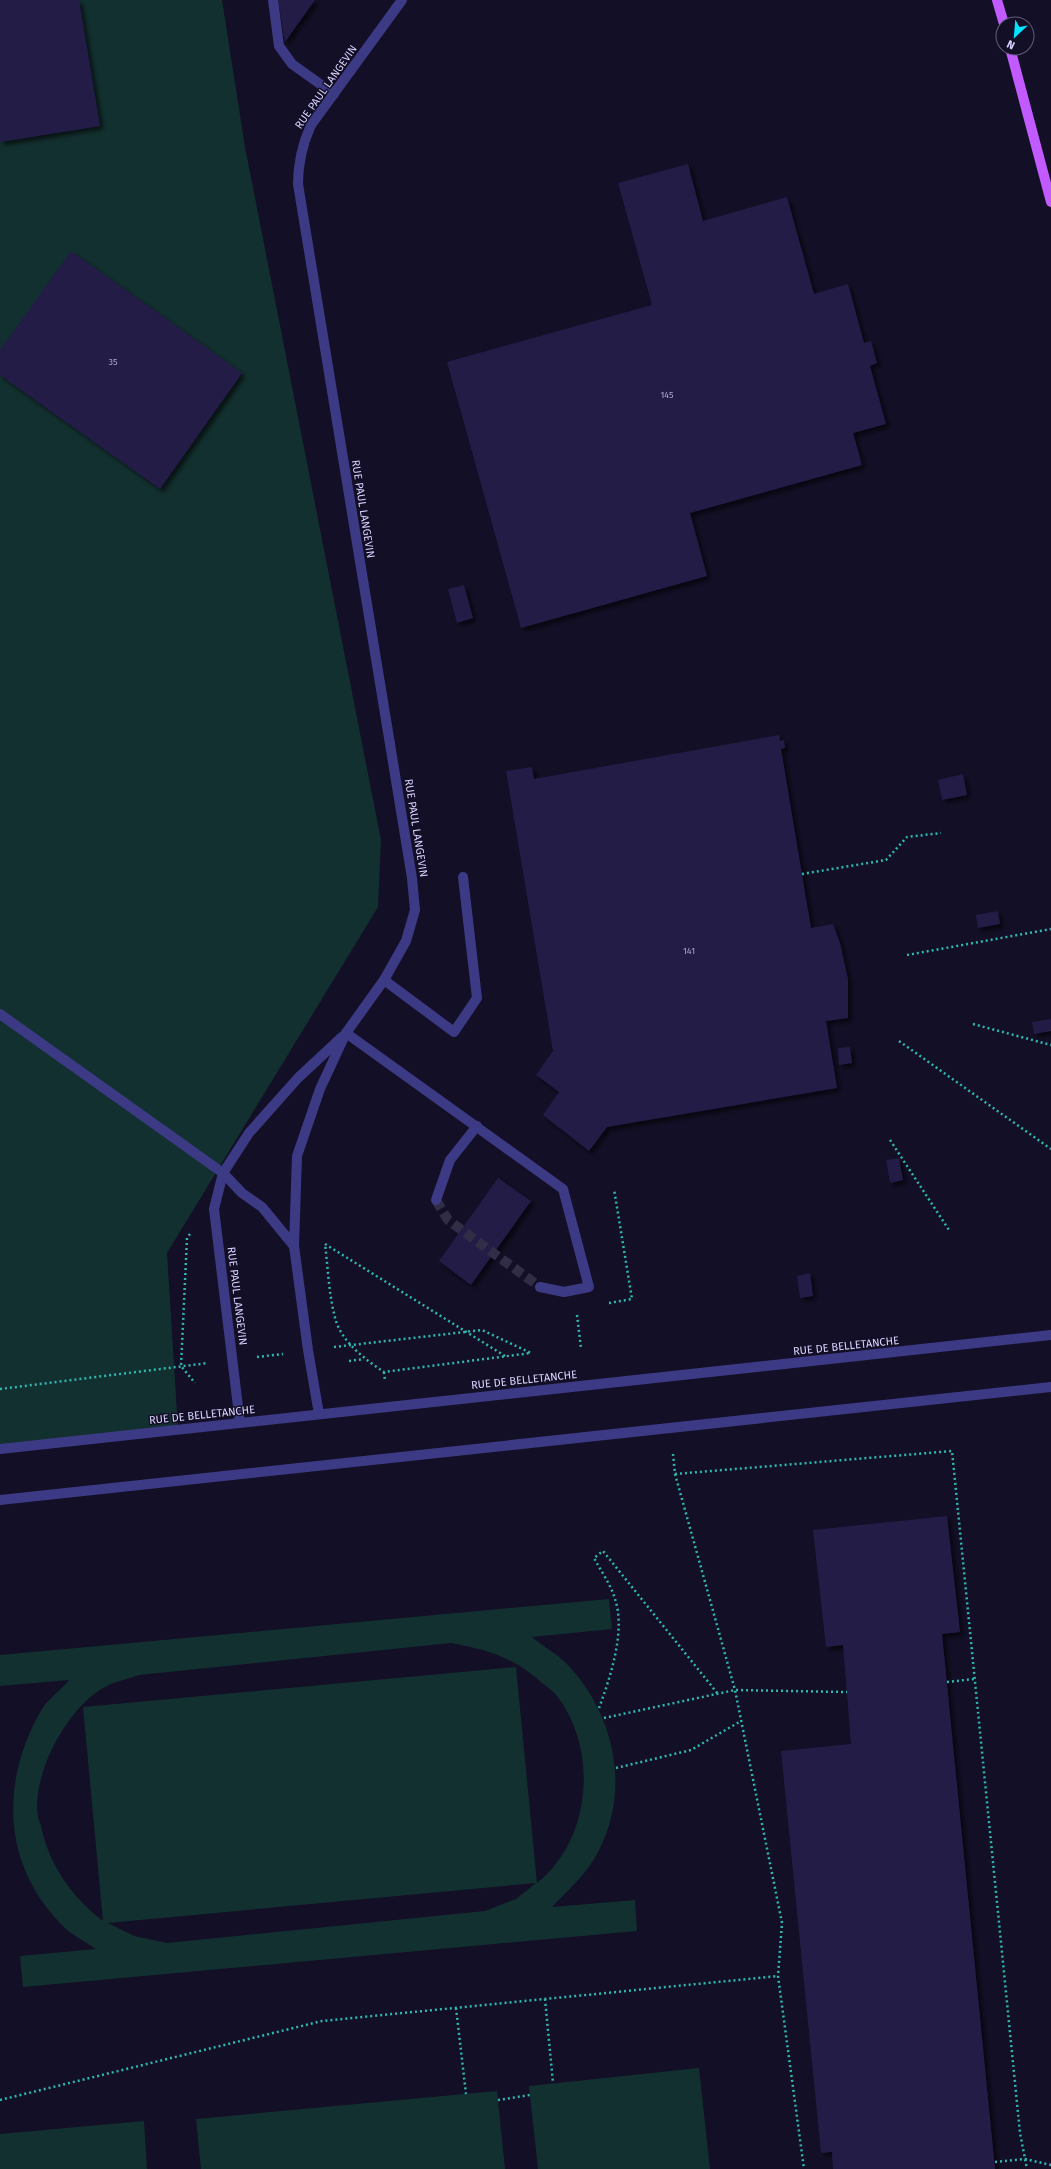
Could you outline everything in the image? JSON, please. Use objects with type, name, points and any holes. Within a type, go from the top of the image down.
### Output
[{"type":"main road","points":[[997,0],[1002,16]]},
{"type":"main road","points":[[1012,56],[1051,202]]},
{"type":"street","points":[[273,0],[279,46],[292,64],[334,94]]},
{"type":"street","name":"RUE PAUL LANGEVIN","points":[[319,1414],[308,1350],[294,1246],[297,1156],[320,1089],[346,1033],[384,980],[406,941],[414,910],[412,878],[298,184],[298,164],[303,142],[311,125],[402,0]]},
{"type":"street","points":[[384,980],[454,1032],[477,998],[463,877]]},
{"type":"street","points":[[0,1014],[222,1173],[242,1193],[262,1207],[294,1246]]},
{"type":"street","points":[[346,1033],[563,1188],[589,1287],[564,1292],[540,1287]]},
{"type":"street","name":"RUE PAUL LANGEVIN","points":[[240,1423],[214,1209],[222,1173],[249,1133],[298,1078],[346,1033]]},
{"type":"street","points":[[436,1200],[450,1160],[476,1126]]},
{"type":"street","name":"RUE DE BELLETANCHE","points":[[0,1449],[1051,1335]]},
{"type":"street","points":[[0,1500],[1051,1387]]},
{"type":"path","points":[[802,874],[886,860],[907,837],[941,833]]},
{"type":"path","points":[[907,955],[1051,929]]},
{"type":"path","points":[[973,1024],[1051,1045]]},
{"type":"path","points":[[899,1041],[1051,1149]]},
{"type":"path","points":[[890,1140],[949,1230]]},
{"type":"path","points":[[195,1383],[181,1366],[186,1238],[214,1209]]},
{"type":"path","points":[[0,1389],[350,1344],[467,1332],[482,1330],[531,1353],[384,1372],[364,1359],[350,1344],[336,1322],[325,1244],[467,1332],[505,1356]]},
{"type":"path","points":[[349,1361],[364,1359]]},
{"type":"path","points":[[669,1428],[676,1474],[735,1690],[782,1923],[778,1976],[804,2169]]},
{"type":"path","points":[[676,1474],[952,1451],[1020,2132],[1027,2169]]},
{"type":"path","points":[[599,1708],[610,1673],[619,1621],[615,1599],[594,1558],[603,1551],[718,1694]]},
{"type":"path","points":[[947,1682],[974,1679]]},
{"type":"path","points":[[604,1718],[735,1690],[847,1692]]},
{"type":"path","points":[[616,1768],[691,1750],[741,1721]]},
{"type":"path","points":[[0,2100],[322,2021],[778,1976]]},
{"type":"path","points":[[545,1999],[553,2083]]},
{"type":"path","points":[[456,2008],[466,2094]]},
{"type":"path","points":[[498,2100],[530,2096]]},
{"type":"path","points":[[995,2162],[1025,2159],[1051,2165]]},
{"type":"green space","points":[[0,0],[222,0],[245,147],[381,840],[378,907],[167,1253],[178,1429],[0,1449]]},
{"type":"green space","points":[[609,1599],[612,1629],[532,1637],[566,1663],[582,1682],[596,1703],[606,1726],[612,1750],[615,1775],[614,1800],[609,1824],[596,1857],[585,1872],[552,1907],[635,1900],[637,1931],[23,1987],[20,1956],[96,1949],[64,1927],[43,1903],[28,1877],[18,1850],[14,1822],[14,1793],[19,1765],[28,1736],[42,1709],[69,1680],[0,1686],[0,1655]],"holes":[[[451,1643],[499,1656],[531,1673],[557,1696],[570,1718],[579,1742],[583,1768],[583,1794],[578,1819],[569,1843],[555,1865],[537,1883],[516,1667],[83,1707],[103,1921],[81,1902],[63,1879],[50,1854],[37,1813],[39,1788],[48,1758],[62,1731],[87,1700],[100,1690],[114,1683],[139,1675]],[[536,1883],[516,1899],[485,1911],[167,1943],[134,1936],[108,1923]]]},
{"type":"green space","points":[[699,2068],[710,2169],[538,2169],[529,2086]]},
{"type":"green space","points":[[497,2091],[505,2169],[201,2169],[196,2119]]},
{"type":"green space","points":[[144,2121],[147,2169],[0,2169],[0,2134]]},
{"type":"building","points":[[0,0],[79,0],[100,126],[0,142]]},
{"type":"building","points":[[278,0],[315,0],[285,42]]},
{"type":"building","points":[[688,164],[703,221],[787,197],[814,294],[848,284],[864,343],[871,341],[877,363],[870,366],[886,424],[853,433],[862,465],[690,513],[707,576],[521,628],[447,362],[652,305],[618,183]]},
{"type":"building","points":[[71,251],[242,373],[160,489],[0,375],[0,350]]},
{"type":"building","points":[[464,585],[473,618],[457,623],[448,589]]},
{"type":"building","points":[[779,735],[780,741],[784,740],[785,748],[781,749],[811,928],[833,924],[840,943],[848,979],[848,1018],[826,1021],[837,1088],[607,1127],[589,1151],[543,1115],[559,1092],[536,1075],[553,1051],[506,771],[532,767],[534,779]]},
{"type":"building","points":[[963,774],[967,795],[942,800],[938,780]]},
{"type":"building","points":[[998,911],[1000,924],[978,928],[976,915]]},
{"type":"building","points":[[1051,1019],[1051,1031],[1034,1034],[1032,1022]]},
{"type":"building","points":[[850,1047],[852,1063],[839,1065],[838,1048]]},
{"type":"building","points":[[899,1158],[903,1180],[890,1183],[886,1160]]},
{"type":"building","points":[[498,1178],[531,1201],[471,1285],[439,1261]]},
{"type":"building","points":[[810,1273],[813,1296],[800,1298],[797,1276]]},
{"type":"building","points":[[947,1516],[960,1632],[942,1634],[995,2169],[833,2169],[832,2152],[821,2153],[781,1751],[851,1744],[843,1645],[826,1647],[813,1530]]},
{"type":"tunnel","points":[[436,1200],[448,1220],[540,1287]]}]
